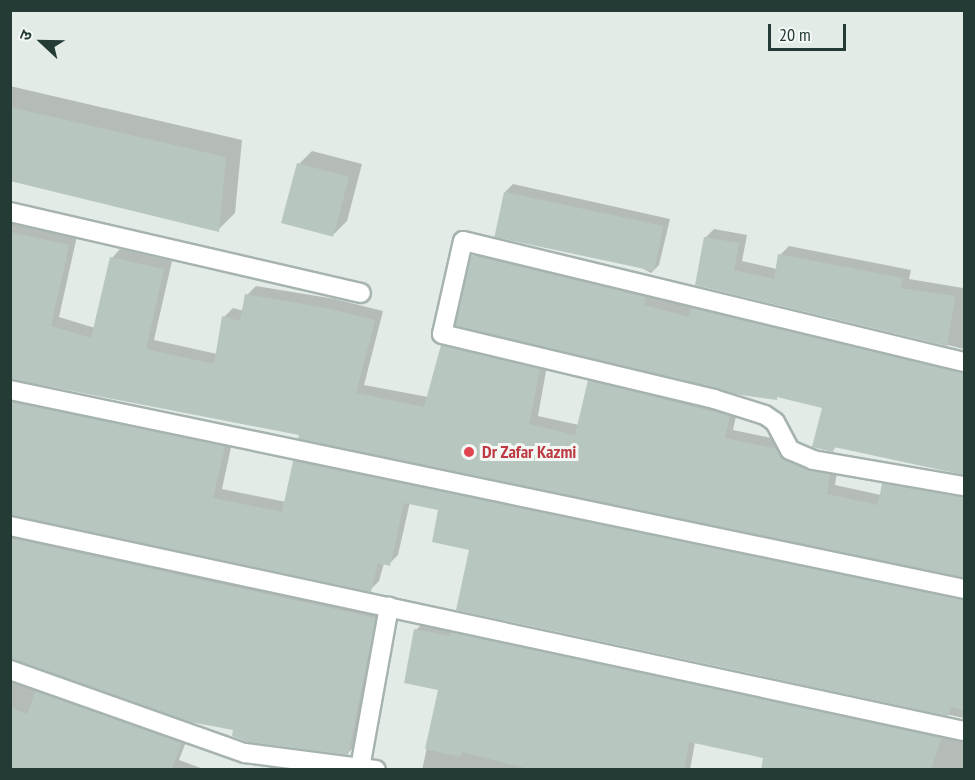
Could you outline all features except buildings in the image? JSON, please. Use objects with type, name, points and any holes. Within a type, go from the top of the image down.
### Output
[{"type":"street","points":[[10,212],[361,293]]},
{"type":"street","points":[[964,362],[463,241],[442,334],[714,399],[765,415],[775,422],[790,450],[813,460],[964,486]]},
{"type":"street","points":[[10,390],[964,589]]},
{"type":"street","points":[[10,526],[964,731]]},
{"type":"street","points":[[10,670],[245,753],[368,769],[389,607]]},
{"type":"place","name":"Dr Zafar Kazmi","points":[[469,452]]}]
